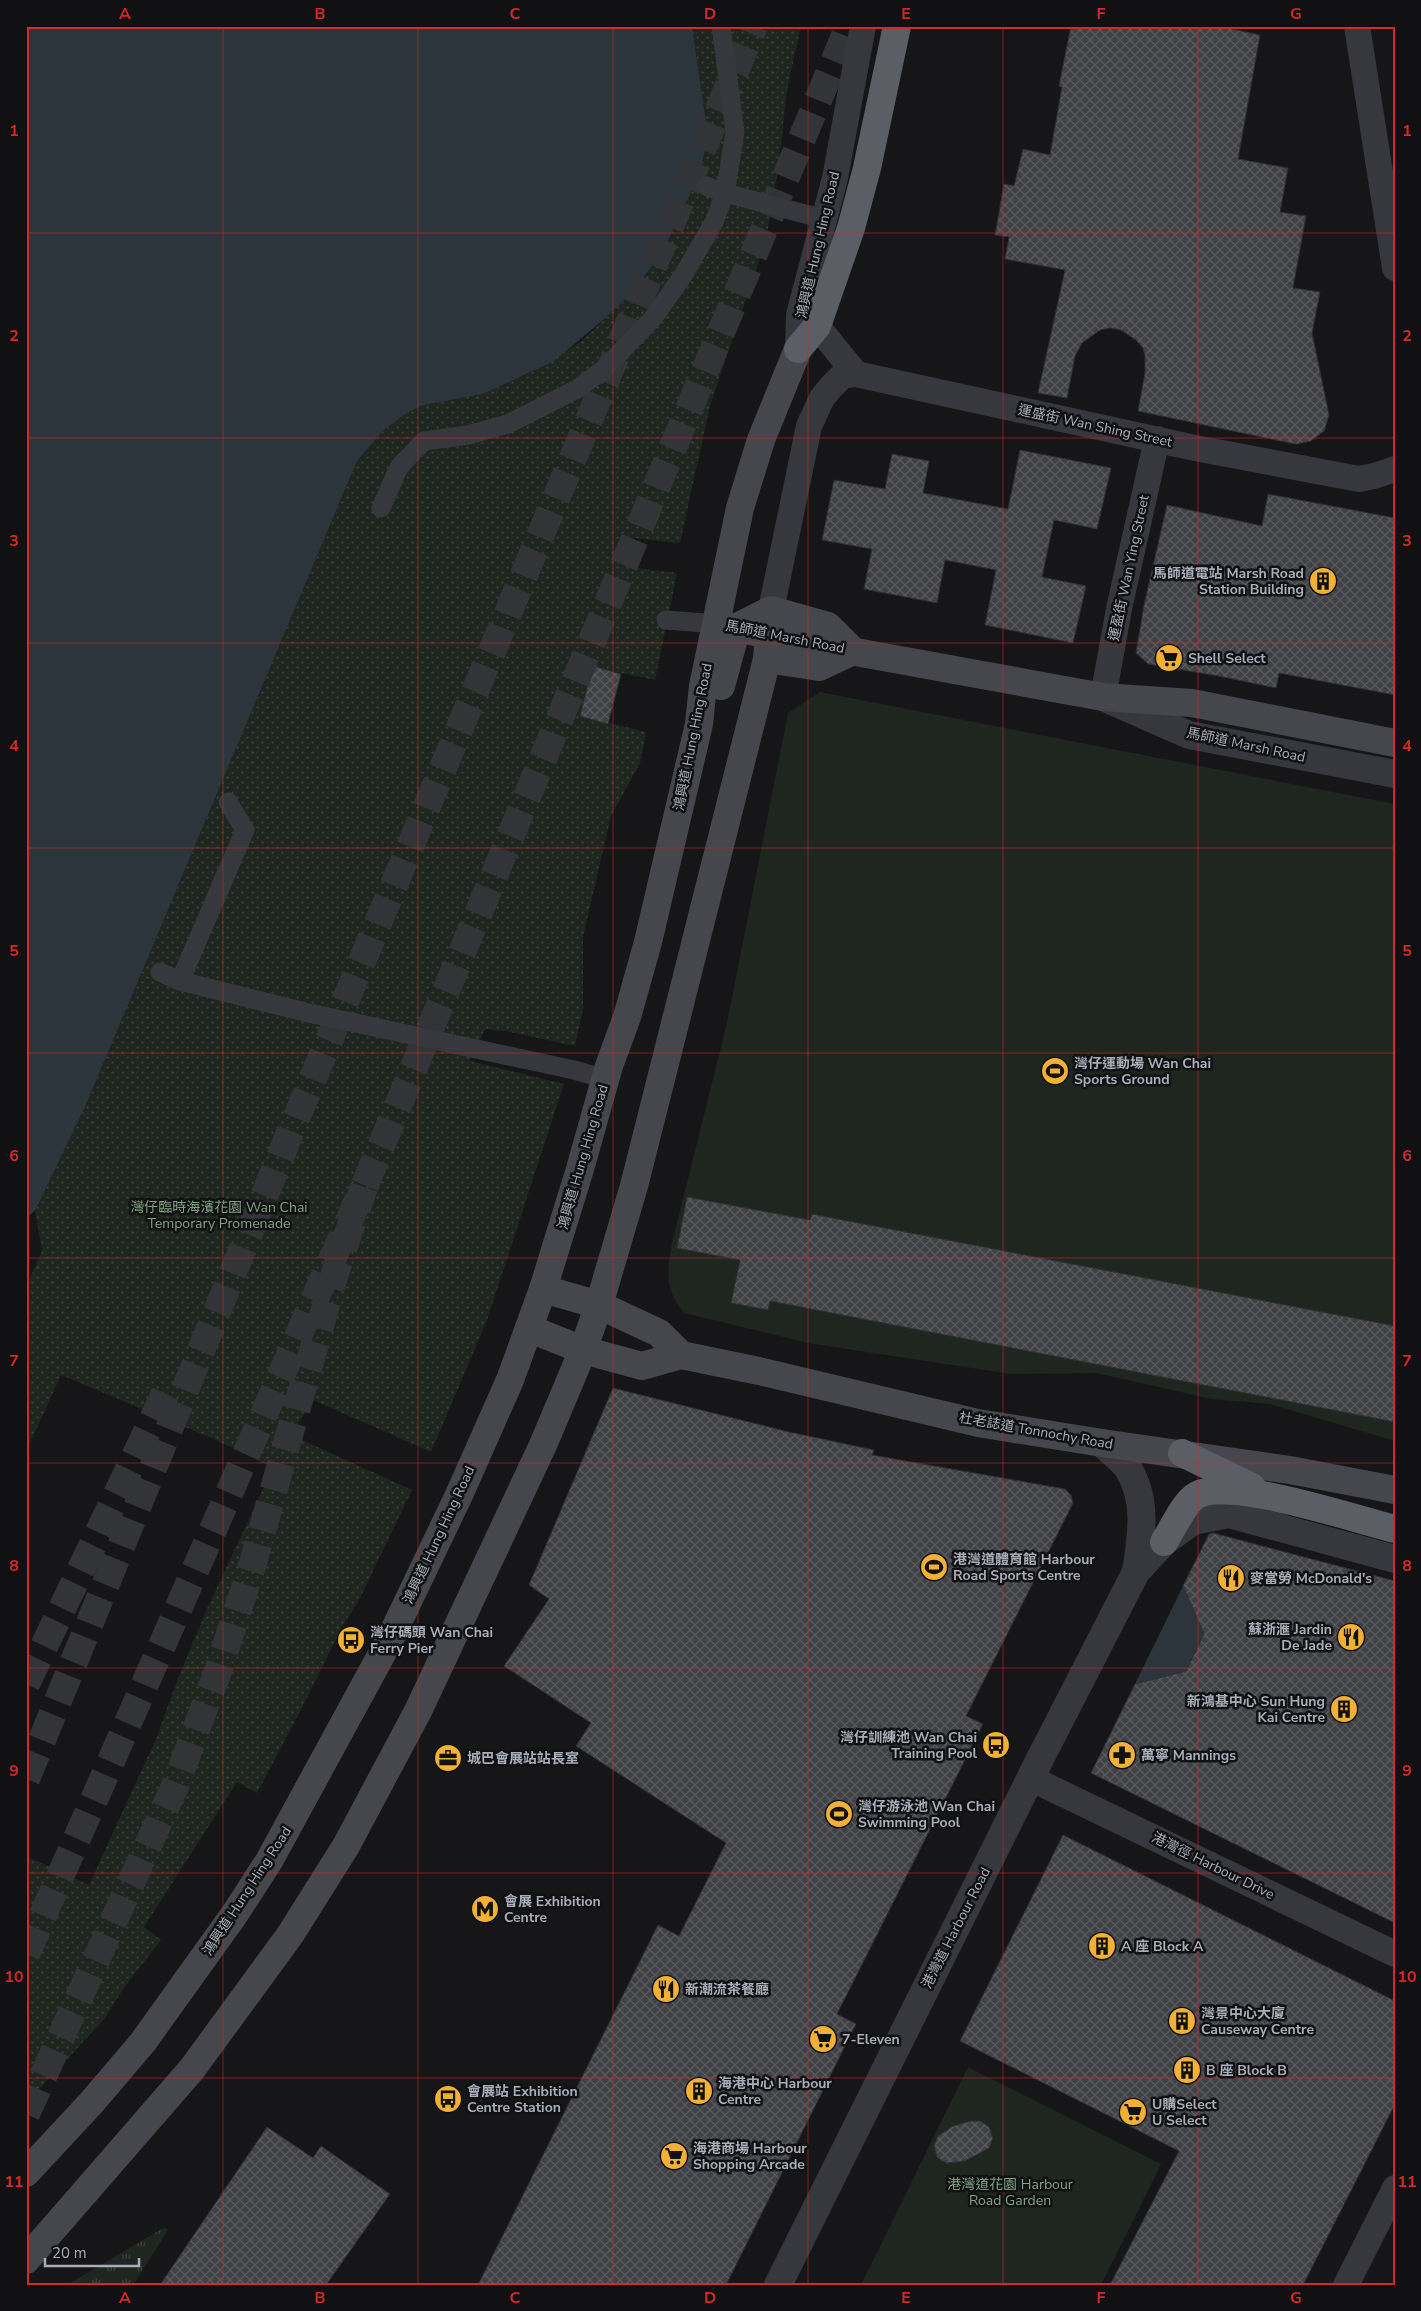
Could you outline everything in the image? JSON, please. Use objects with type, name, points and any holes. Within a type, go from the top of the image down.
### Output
[{"type":"highway","points":[[798,348],[816,326],[856,210],[867,168],[897,26]]},
{"type":"highway","points":[[1182,1454],[1276,1498]]},
{"type":"highway","points":[[1164,1542],[1186,1506],[1196,1495],[1212,1490],[1236,1491],[1276,1498],[1390,1528]]},
{"type":"main road","name":"鴻興道 Hung Hing Road","points":[[26,2173],[92,2102],[143,2042],[234,1915],[284,1836],[410,1598],[460,1495],[530,1329],[606,1079],[627,1017],[648,942],[699,724],[703,686],[727,625],[740,508],[761,440],[798,348]]},
{"type":"main road","points":[[727,625],[769,634],[819,667],[853,651]]},
{"type":"main road","name":"馬師道 Marsh Road","points":[[769,634],[828,626],[853,651],[1103,696],[1192,703],[1390,742]]},
{"type":"main road","points":[[26,2260],[192,2069],[285,1943],[336,1862],[418,1711],[543,1445],[583,1350],[599,1305],[657,1100],[769,634]]},
{"type":"main road","points":[[543,1289],[599,1305],[659,1333],[681,1355]]},
{"type":"main road","name":"杜老誌道 Tonnochy Road","points":[[530,1329],[583,1350],[642,1366],[681,1355],[758,1371],[978,1423],[1290,1470],[1395,1490]]},
{"type":"street","points":[[381,508],[398,467],[424,441],[468,435],[508,424],[578,389],[602,370],[654,317],[684,274],[714,222],[725,193],[735,132],[721,26]]},
{"type":"street","name":"鴻興道 Hung Hing Road","points":[[798,348],[799,315],[835,178],[863,26]]},
{"type":"street","points":[[1357,26],[1395,268]]},
{"type":"street","points":[[706,186],[725,193],[824,219]]},
{"type":"street","points":[[816,326],[856,374]]},
{"type":"street","points":[[769,634],[808,426],[822,398],[831,387],[842,376],[856,374]]},
{"type":"street","name":"運盛街 Wan Shing Street","points":[[856,374],[1157,439],[1359,478],[1374,476],[1395,469]]},
{"type":"street","name":"運盈街 Wan Ying Street","points":[[1103,696],[1119,608],[1157,439]]},
{"type":"street","points":[[666,620],[727,625]]},
{"type":"street","name":"馬師道 Marsh Road","points":[[1103,696],[1189,735],[1395,774]]},
{"type":"street","points":[[180,981],[245,830],[228,802]]},
{"type":"street","points":[[160,972],[180,981],[309,1012],[606,1079]]},
{"type":"street","name":"港灣道 Harbour Road","points":[[1102,1443],[1128,1469],[1138,1490],[1142,1532],[1136,1572]]},
{"type":"street","points":[[1164,1542],[1193,1521],[1229,1514],[1395,1559]]},
{"type":"street","name":"港灣道 Harbour Road","points":[[778,2285],[1030,1778],[1136,1572],[1164,1542]]},
{"type":"street","name":"港灣徑 Harbour Drive","points":[[1030,1778],[1395,1954]]},
{"type":"street","points":[[1346,2285],[1395,2188]]},
{"type":"green space","name":"灣仔臨時海濱花園 Wan Chai Temporary Promenade","points":[[692,26],[801,26],[787,90],[778,170],[766,240],[710,406],[680,543],[634,538],[628,567],[677,573],[655,680],[593,667],[581,716],[646,732],[640,763],[611,816],[583,937],[583,1009],[575,1046],[506,1031],[485,1029],[470,1061],[564,1084],[487,1320],[431,1452],[313,1400],[291,1435],[412,1490],[359,1600],[342,1627],[257,1793],[237,1782],[144,1927],[161,1940],[123,1989],[105,2018],[26,2104],[26,1856],[89,1885],[157,1737],[175,1686],[206,1611],[273,1468],[214,1439],[61,1375],[26,1452],[26,1287],[42,1251],[35,1211],[85,1107],[357,461],[382,432],[401,417],[420,406],[483,394],[529,373],[579,343],[630,295],[661,255],[695,185],[708,135]]},
{"type":"green space","name":"灣仔運動場 Wan Chai Sports Ground","points":[[820,692],[1395,804],[1395,1441],[1270,1404],[1212,1399],[1096,1373],[1011,1374],[808,1343],[684,1313],[670,1288],[668,1272],[672,1243],[727,1023],[788,713]]},
{"type":"green space","name":"港灣道花園 Harbour Road Garden","points":[[968,2067],[1161,2164],[1101,2285],[861,2285]]},
{"type":"green space","points":[[165,2227],[168,2230],[133,2285],[67,2285]]},
{"type":"shaded area","points":[[26,26],[692,26],[708,135],[701,168],[661,255],[630,295],[554,361],[483,394],[420,406],[401,417],[382,432],[357,461],[85,1107],[35,1211],[26,1218]]},
{"type":"shaded area","points":[[1183,1586],[1204,1634],[1186,1671],[1135,1684]]},
{"type":"building","points":[[1071,26],[1218,26],[1260,35],[1238,159],[1288,168],[1280,212],[1306,216],[1293,288],[1320,292],[1312,333],[1329,415],[1324,431],[1311,441],[1297,444],[1290,443],[1138,411],[1145,373],[1143,348],[1136,340],[1121,330],[1110,328],[1100,330],[1082,343],[1075,356],[1067,398],[1038,393],[1065,270],[1005,259],[1009,237],[995,235],[1004,184],[1014,186],[1023,149],[1050,155],[1062,87],[1059,86]]},
{"type":"building","points":[[1020,450],[1111,468],[1097,529],[1054,520],[1042,577],[1086,586],[1073,643],[985,625],[996,570],[945,560],[937,603],[864,589],[872,549],[822,540],[834,480],[885,489],[892,454],[929,461],[923,493],[1008,509]]},
{"type":"building","name":"馬師道電站 Marsh Road Station Building","points":[[1268,494],[1395,518],[1395,695],[1279,673],[1276,688],[1148,664],[1136,653],[1144,605],[1167,505],[1262,526]]},
{"type":"building","points":[[593,666],[621,674],[608,724],[580,716]]},
{"type":"building","points":[[687,1197],[810,1220],[812,1214],[1395,1326],[1395,1422],[770,1301],[768,1310],[731,1303],[740,1260],[677,1248]]},
{"type":"building","points":[[613,1388],[789,1432],[874,1450],[872,1455],[1065,1489],[1071,1495],[1073,1503],[966,1716],[983,1724],[837,2014],[856,2024],[726,2285],[478,2285],[658,1925],[679,1936],[726,1843],[576,1746],[591,1723],[504,1666],[549,1599],[529,1585]]},
{"type":"building","points":[[1213,1533],[1395,1581],[1395,1923],[1091,1773],[1135,1684],[1186,1671],[1204,1634],[1183,1586],[1209,1534]]},
{"type":"building","name":"灣景中心大廈 Causeway Centre","points":[[1063,1835],[1395,2001],[1395,2104],[1303,2285],[1110,2285],[1179,2151],[960,2041]]},
{"type":"building","points":[[971,2121],[980,2121],[989,2127],[993,2138],[989,2148],[965,2161],[947,2163],[937,2157],[934,2146],[938,2136],[953,2126]]},
{"type":"building","points":[[267,2127],[313,2158],[321,2146],[390,2194],[326,2285],[160,2285]]},
{"type":"tunnel","points":[[26,1779],[290,1133],[754,26]]},
{"type":"tunnel","points":[[26,1954],[364,1187],[849,26]]},
{"type":"tunnel","points":[[26,2114],[175,1786],[218,1671],[253,1563],[335,1273],[364,1187]]},
{"type":"tunnel","points":[[26,1684],[167,1390]]},
{"type":"place","name":"馬師道電站 Marsh Road Station Building","points":[[1323,581]]},
{"type":"place","name":"Shell Select","points":[[1169,658]]},
{"type":"place","name":"灣仔運動場 Wan Chai Sports Ground","points":[[1055,1071]]},
{"type":"place","name":"港灣道體育館 Harbour Road Sports Centre","points":[[934,1567]]},
{"type":"place","name":"麥當勞 McDonald's","points":[[1231,1578]]},
{"type":"place","name":"蘇浙滙 Jardin De Jade","points":[[1351,1637]]},
{"type":"place","name":"灣仔碼頭 Wan Chai Ferry Pier","points":[[351,1640]]},
{"type":"place","name":"新鴻基中心 Sun Hung Kai Centre","points":[[1344,1709]]},
{"type":"place","name":"灣仔訓練池 Wan Chai Training Pool","points":[[996,1745]]},
{"type":"place","name":"萬寧 Mannings","points":[[1122,1755]]},
{"type":"place","name":"城巴會展站站長室","points":[[448,1758]]},
{"type":"place","name":"灣仔游泳池 Wan Chai Swimming Pool","points":[[839,1814]]},
{"type":"place","name":"會展 Exhibition Centre","points":[[485,1909]]},
{"type":"place","name":"A 座 Block A","points":[[1102,1946]]},
{"type":"place","name":"新潮流茶餐廳","points":[[666,1989]]},
{"type":"place","name":"灣景中心大廈 Causeway Centre","points":[[1182,2021]]},
{"type":"place","name":"7-Eleven","points":[[823,2039]]},
{"type":"place","name":"B 座 Block B","points":[[1187,2070]]},
{"type":"place","name":"海港中心 Harbour Centre","points":[[699,2091]]},
{"type":"place","name":"會展站 Exhibition Centre Station","points":[[448,2099]]},
{"type":"place","name":"U購Select U Select","points":[[1133,2112]]},
{"type":"place","name":"海港商場 Harbour Shopping Arcade","points":[[674,2156]]}]
